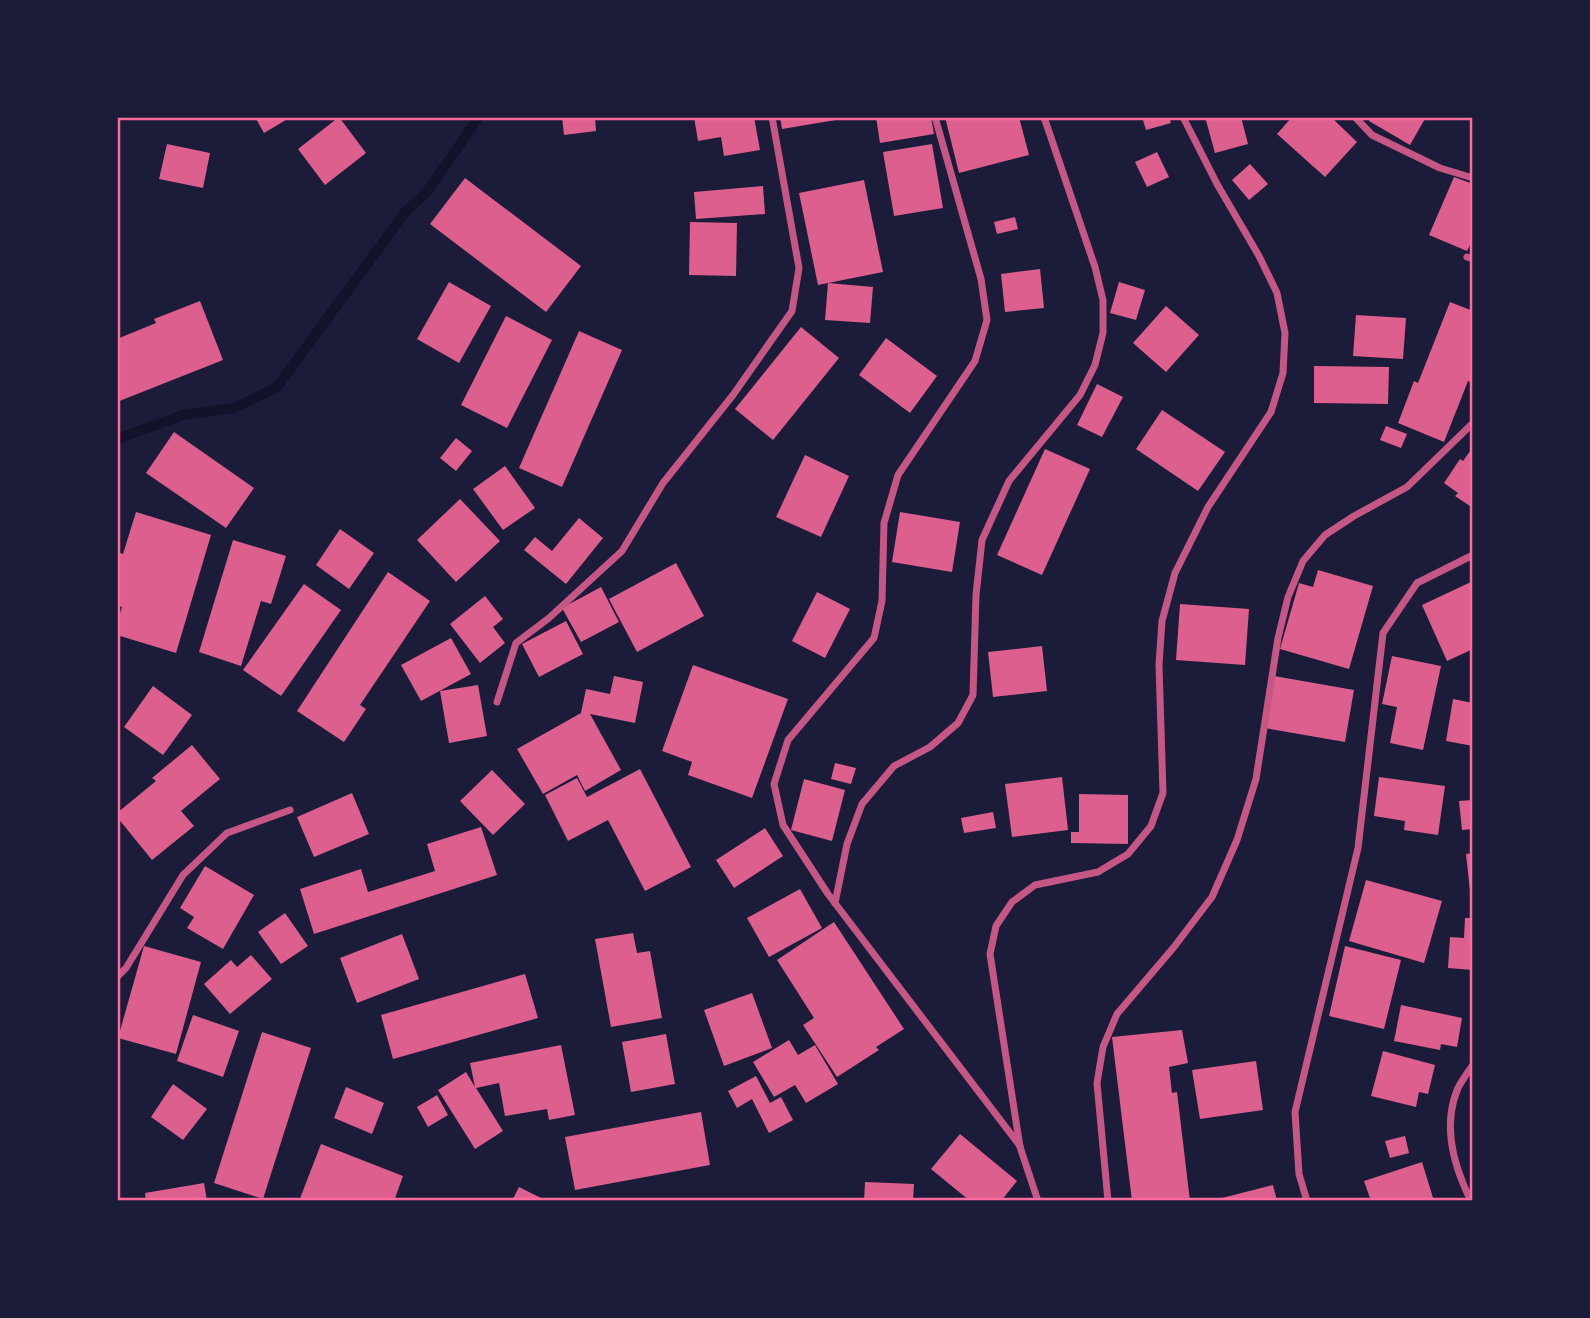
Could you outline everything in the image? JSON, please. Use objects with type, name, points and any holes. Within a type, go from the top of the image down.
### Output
[{"type":"street","points":[[498,702],[516,643],[549,618],[622,551],[663,483],[733,395],[792,311],[799,268],[772,117]]},
{"type":"street","points":[[935,117],[981,279],[987,320],[975,361],[898,475],[884,523],[882,601],[874,638],[788,740],[774,784],[783,825],[835,904],[1020,1147]]},
{"type":"street","points":[[835,904],[847,844],[862,804],[894,766],[930,747],[958,723],[973,695],[976,595],[982,540],[1009,481],[1080,395],[1096,365],[1103,333],[1103,299],[1095,267],[1044,117]]},
{"type":"street","points":[[1038,1201],[1020,1147],[990,954],[996,926],[1012,902],[1035,885],[1098,872],[1128,853],[1151,826],[1163,793],[1159,665],[1162,621],[1175,573],[1208,507],[1271,412],[1283,373],[1285,332],[1277,293],[1183,117]]},
{"type":"street","points":[[1355,117],[1372,135],[1440,168],[1473,178]]},
{"type":"street","points":[[1108,1201],[1097,1083],[1103,1047],[1117,1014],[1212,897],[1237,840],[1256,779],[1278,638],[1288,597],[1303,561],[1325,535],[1407,487],[1473,423]]},
{"type":"street","points":[[1307,1201],[1299,1174],[1295,1112],[1358,848],[1383,633],[1418,583],[1473,555]]},
{"type":"street","points":[[117,977],[126,968],[183,875],[227,833],[290,810]]},
{"type":"street","points":[[1471,1201],[1451,1148],[1451,1123],[1458,1089],[1473,1065]]},
{"type":"building","points":[[255,117],[291,117],[264,133]]},
{"type":"building","points":[[339,117],[366,153],[325,185],[298,149]]},
{"type":"building","points":[[562,117],[595,117],[596,131],[564,135]]},
{"type":"building","points":[[694,117],[754,117],[760,150],[724,156],[721,137],[698,141]]},
{"type":"building","points":[[780,117],[842,117],[842,119],[782,129]]},
{"type":"building","points":[[876,117],[931,117],[934,134],[880,143]]},
{"type":"building","points":[[945,117],[1019,117],[1029,155],[959,173]]},
{"type":"building","points":[[1142,117],[1169,117],[1171,123],[1146,130]]},
{"type":"building","points":[[1205,117],[1241,117],[1248,144],[1215,153]]},
{"type":"building","points":[[1292,117],[1331,117],[1357,142],[1325,177],[1277,134]]},
{"type":"building","points":[[1372,117],[1426,117],[1410,145],[1369,121]]},
{"type":"building","points":[[167,144],[210,153],[203,188],[159,179]]},
{"type":"building","points":[[932,144],[943,208],[894,216],[883,152]]},
{"type":"building","points":[[1157,152],[1169,177],[1147,187],[1135,162]]},
{"type":"building","points":[[1250,164],[1268,184],[1249,200],[1232,180]]},
{"type":"building","points":[[1454,177],[1473,184],[1473,239],[1467,251],[1429,235]]},
{"type":"building","points":[[465,178],[581,266],[546,312],[430,224]]},
{"type":"building","points":[[864,180],[883,272],[818,285],[799,193]]},
{"type":"building","points":[[763,186],[765,214],[696,219],[694,192]]},
{"type":"building","points":[[1015,217],[1018,229],[997,234],[994,222]]},
{"type":"building","points":[[690,222],[737,223],[736,276],[689,275]]},
{"type":"building","points":[[1040,269],[1044,308],[1005,312],[1001,274]]},
{"type":"building","points":[[449,282],[491,306],[459,363],[417,339]]},
{"type":"building","points":[[1119,282],[1145,290],[1136,320],[1110,313]]},
{"type":"building","points":[[828,283],[873,287],[870,323],[825,320]]},
{"type":"building","points":[[200,301],[223,360],[117,402],[117,339],[156,323],[154,319]]},
{"type":"building","points":[[1450,302],[1473,311],[1473,383],[1468,381],[1444,442],[1398,423],[1414,381],[1418,383]]},
{"type":"building","points":[[1166,306],[1199,335],[1166,372],[1133,343]]},
{"type":"building","points":[[1356,315],[1406,318],[1403,359],[1353,356]]},
{"type":"building","points":[[506,316],[552,340],[507,428],[461,405]]},
{"type":"building","points":[[801,327],[839,358],[773,440],[735,409]]},
{"type":"building","points":[[579,331],[622,350],[562,487],[519,468]]},
{"type":"building","points":[[886,338],[937,376],[910,413],[859,375]]},
{"type":"building","points":[[1314,366],[1389,367],[1388,404],[1314,403]]},
{"type":"building","points":[[1097,384],[1123,397],[1102,437],[1077,425]]},
{"type":"building","points":[[1162,410],[1225,452],[1198,491],[1136,449]]},
{"type":"building","points":[[1386,426],[1407,434],[1401,448],[1380,440]]},
{"type":"building","points":[[174,432],[254,488],[226,528],[146,473]]},
{"type":"building","points":[[456,438],[472,451],[456,471],[440,458]]},
{"type":"building","points":[[1473,447],[1473,508],[1455,496],[1458,493],[1444,483],[1460,459],[1463,461]]},
{"type":"building","points":[[1045,449],[1090,469],[1042,575],[997,555]]},
{"type":"building","points":[[805,455],[849,476],[821,537],[776,517]]},
{"type":"building","points":[[505,466],[535,508],[503,530],[473,489]]},
{"type":"building","points":[[460,499],[500,541],[456,582],[417,540]]},
{"type":"building","points":[[136,512],[211,535],[176,653],[117,635],[122,607],[117,605],[117,552],[123,554]]},
{"type":"building","points":[[900,512],[960,522],[952,572],[892,562]]},
{"type":"building","points":[[579,518],[603,538],[566,584],[524,550],[535,537],[552,551]]},
{"type":"building","points":[[340,529],[374,553],[349,589],[316,565]]},
{"type":"building","points":[[233,540],[286,556],[271,604],[261,601],[241,666],[199,652]]},
{"type":"building","points":[[676,563],[704,616],[637,652],[609,599]]},
{"type":"building","points":[[1318,570],[1373,586],[1349,669],[1280,649],[1299,583],[1313,587]]},
{"type":"building","points":[[388,572],[430,601],[360,705],[366,709],[344,742],[297,711]]},
{"type":"building","points":[[1473,581],[1473,649],[1447,661],[1422,605]]},
{"type":"building","points":[[304,584],[341,610],[281,696],[243,670]]},
{"type":"building","points":[[601,587],[619,622],[581,642],[562,608]]},
{"type":"building","points":[[817,592],[850,609],[825,658],[792,641]]},
{"type":"building","points":[[485,596],[503,619],[493,627],[505,643],[480,663],[450,624]]},
{"type":"building","points":[[1180,604],[1249,609],[1245,665],[1176,660]]},
{"type":"building","points":[[566,621],[583,654],[539,677],[522,644]]},
{"type":"building","points":[[451,638],[471,674],[421,701],[401,665]]},
{"type":"building","points":[[1042,646],[1047,691],[993,697],[988,652]]},
{"type":"building","points":[[1392,656],[1441,666],[1423,750],[1390,743],[1397,707],[1382,704]]},
{"type":"building","points":[[693,665],[788,699],[752,798],[688,775],[692,762],[662,751]]},
{"type":"building","points":[[614,676],[643,682],[635,723],[590,714],[621,770],[585,791],[577,775],[543,794],[517,749],[581,713],[586,689],[610,694]]},
{"type":"building","points":[[1274,676],[1354,690],[1345,742],[1265,728]]},
{"type":"building","points":[[478,685],[487,736],[449,743],[440,691]]},
{"type":"building","points":[[153,686],[192,715],[163,755],[124,727]]},
{"type":"building","points":[[1453,699],[1473,703],[1473,746],[1446,741]]},
{"type":"building","points":[[192,745],[220,779],[181,811],[194,826],[152,860],[117,817],[117,813],[156,781],[152,778]]},
{"type":"building","points":[[835,763],[856,768],[851,784],[831,779]]},
{"type":"building","points":[[640,769],[691,867],[645,891],[608,820],[568,841],[545,795],[577,778],[587,797]]},
{"type":"building","points":[[492,770],[525,804],[493,835],[460,801]]},
{"type":"building","points":[[1062,777],[1068,830],[1012,837],[1005,784]]},
{"type":"building","points":[[1379,777],[1445,786],[1438,835],[1404,830],[1405,821],[1374,816]]},
{"type":"building","points":[[804,779],[845,790],[832,841],[791,830]]},
{"type":"building","points":[[352,793],[369,834],[314,857],[297,817]]},
{"type":"building","points":[[1079,794],[1128,795],[1128,844],[1071,843],[1071,832],[1079,832]]},
{"type":"building","points":[[1473,800],[1473,829],[1462,830],[1459,801]]},
{"type":"building","points":[[993,812],[996,828],[964,833],[961,818]]},
{"type":"building","points":[[481,827],[497,875],[314,934],[300,889],[361,869],[368,892],[435,871],[427,844]]},
{"type":"building","points":[[765,828],[783,856],[734,888],[716,860]]},
{"type":"building","points":[[1473,853],[1473,900],[1471,900],[1466,854]]},
{"type":"building","points":[[205,866],[254,895],[223,949],[187,928],[194,917],[180,908]]},
{"type":"building","points":[[1366,880],[1442,901],[1424,963],[1349,941]]},
{"type":"building","points":[[800,889],[822,928],[769,957],[747,918]]},
{"type":"building","points":[[285,913],[308,946],[281,964],[258,932]]},
{"type":"building","points":[[1465,918],[1473,918],[1473,970],[1448,968],[1450,937],[1464,938]]},
{"type":"building","points":[[834,922],[904,1029],[876,1047],[879,1050],[837,1077],[803,1025],[814,1018],[777,960]]},
{"type":"building","points":[[633,933],[637,953],[650,951],[662,1018],[611,1027],[595,939]]},
{"type":"building","points":[[402,934],[419,979],[357,1003],[340,958]]},
{"type":"building","points":[[144,946],[201,962],[176,1054],[118,1038]]},
{"type":"building","points":[[1345,946],[1401,960],[1384,1029],[1329,1016]]},
{"type":"building","points":[[251,955],[272,979],[230,1014],[204,984],[231,960],[237,967]]},
{"type":"building","points":[[525,974],[538,1018],[393,1059],[381,1015]]},
{"type":"building","points":[[752,993],[772,1048],[724,1066],[704,1010]]},
{"type":"building","points":[[1401,1005],[1462,1018],[1457,1047],[1441,1044],[1440,1050],[1394,1041]]},
{"type":"building","points":[[193,1015],[239,1031],[223,1077],[177,1061]]},
{"type":"building","points":[[1182,1030],[1188,1063],[1169,1067],[1172,1093],[1177,1092],[1190,1201],[1132,1201],[1112,1037]]},
{"type":"building","points":[[262,1032],[311,1048],[263,1199],[214,1183]]},
{"type":"building","points":[[666,1034],[675,1084],[631,1092],[622,1042]]},
{"type":"building","points":[[789,1040],[798,1055],[815,1045],[838,1084],[806,1103],[795,1085],[774,1097],[753,1062]]},
{"type":"building","points":[[561,1045],[575,1115],[549,1120],[547,1109],[505,1116],[499,1083],[476,1088],[503,1131],[475,1149],[438,1090],[466,1072],[475,1087],[470,1063]]},
{"type":"building","points":[[1383,1051],[1435,1065],[1428,1094],[1419,1092],[1416,1107],[1371,1096]]},
{"type":"building","points":[[1256,1061],[1263,1110],[1200,1119],[1192,1070]]},
{"type":"building","points":[[756,1076],[770,1103],[781,1097],[793,1120],[769,1133],[752,1099],[737,1108],[728,1091]]},
{"type":"building","points":[[173,1084],[207,1109],[183,1140],[151,1117]]},
{"type":"building","points":[[346,1087],[384,1103],[372,1134],[334,1118]]},
{"type":"building","points":[[437,1095],[448,1115],[428,1127],[417,1107]]},
{"type":"building","points":[[701,1112],[710,1165],[575,1190],[565,1137]]},
{"type":"building","points":[[960,1134],[1017,1181],[1001,1201],[970,1201],[931,1169]]},
{"type":"building","points":[[1405,1136],[1409,1153],[1390,1158],[1385,1141]]},
{"type":"building","points":[[321,1144],[403,1176],[394,1201],[299,1201]]},
{"type":"building","points":[[1422,1162],[1434,1201],[1371,1201],[1364,1181]]},
{"type":"building","points":[[865,1182],[914,1184],[913,1201],[864,1201]]},
{"type":"building","points":[[204,1183],[207,1201],[146,1201],[145,1193]]},
{"type":"building","points":[[1273,1185],[1277,1201],[1214,1201],[1214,1200]]},
{"type":"building","points":[[519,1187],[547,1201],[512,1201]]},
{"type":"waterway","points":[[117,439],[183,415],[234,408],[277,387],[406,211],[426,193],[479,117]]}]
